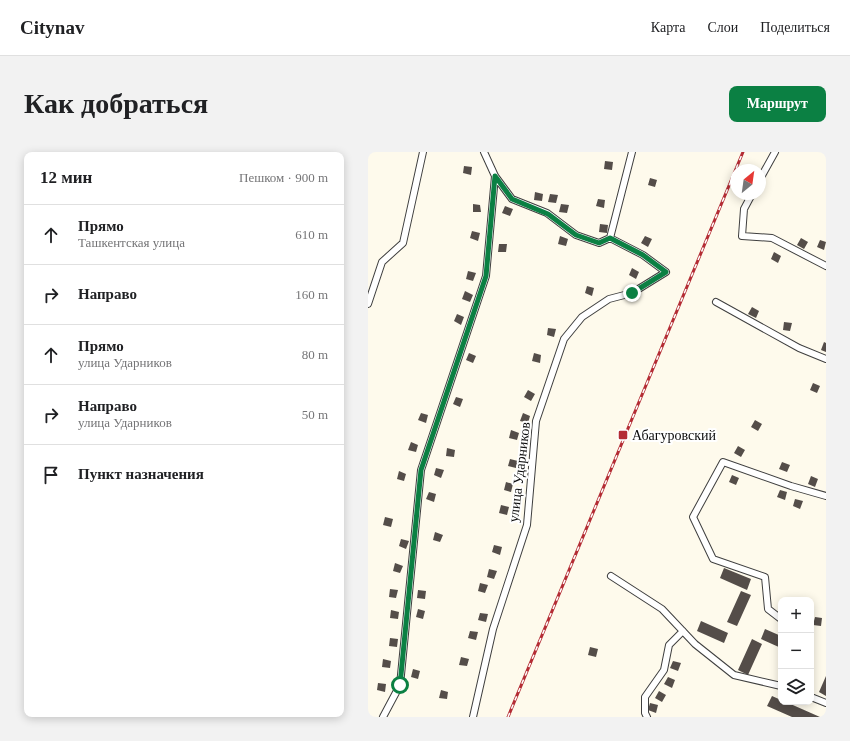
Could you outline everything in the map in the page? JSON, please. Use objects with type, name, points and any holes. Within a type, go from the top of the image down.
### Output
[{"type":"street","points":[[368,304],[382,262],[403,243],[423,152]]},
{"type":"street","points":[[484,152],[495,176],[512,199],[548,214],[576,235],[599,243],[610,238],[632,152]]},
{"type":"street","points":[[766,168],[775,152]]},
{"type":"street","points":[[383,717],[400,685],[421,470],[486,276],[495,176]]},
{"type":"street","points":[[749,200],[744,209],[742,236],[772,238],[826,266]]},
{"type":"street","name":"улица Ударников","points":[[473,717],[493,630],[526,525],[536,421],[564,339],[582,317],[609,299],[632,293],[666,272],[643,255],[610,238]]},
{"type":"street","points":[[716,302],[799,348],[826,359]]},
{"type":"street","points":[[778,617],[768,609],[765,577],[713,559],[693,518],[723,462],[791,486],[826,496]]},
{"type":"street","points":[[611,576],[662,610],[695,644],[734,675],[778,685]]},
{"type":"street","points":[[647,717],[645,713],[645,697],[664,670],[669,645],[683,631]]},
{"type":"street","points":[[814,698],[826,703]]},
{"type":"building","points":[[605,161],[613,162],[612,170],[604,169]]},
{"type":"building","points":[[464,166],[472,167],[471,175],[463,173]]},
{"type":"building","points":[[650,178],[657,180],[655,187],[648,185]]},
{"type":"building","points":[[535,192],[543,194],[542,201],[534,200]]},
{"type":"building","points":[[550,194],[558,195],[556,203],[548,202]]},
{"type":"building","points":[[598,199],[605,200],[604,208],[596,206]]},
{"type":"building","points":[[473,204],[480,205],[481,212],[473,212]]},
{"type":"building","points":[[561,204],[569,205],[567,213],[559,212]]},
{"type":"building","points":[[505,206],[513,209],[510,216],[502,213]]},
{"type":"building","points":[[600,224],[608,225],[607,233],[599,232]]},
{"type":"building","points":[[472,231],[480,233],[478,241],[470,238]]},
{"type":"building","points":[[560,236],[568,239],[566,246],[558,244]]},
{"type":"building","points":[[645,236],[652,239],[648,247],[641,243]]},
{"type":"building","points":[[801,238],[808,242],[804,249],[797,245]]},
{"type":"building","points":[[820,240],[826,242],[824,250],[817,247]]},
{"type":"building","points":[[499,244],[507,244],[506,252],[498,252]]},
{"type":"building","points":[[774,252],[781,256],[778,263],[771,259]]},
{"type":"building","points":[[632,268],[639,272],[636,279],[629,275]]},
{"type":"building","points":[[468,271],[476,273],[473,281],[466,279]]},
{"type":"building","points":[[587,286],[594,288],[592,296],[585,293]]},
{"type":"building","points":[[465,291],[473,295],[470,302],[462,299]]},
{"type":"building","points":[[752,307],[759,311],[756,318],[748,314]]},
{"type":"building","points":[[457,314],[464,317],[461,325],[454,321]]},
{"type":"building","points":[[784,322],[792,323],[790,331],[783,330]]},
{"type":"building","points":[[548,328],[556,329],[554,337],[547,335]]},
{"type":"building","points":[[824,342],[826,343],[826,352],[821,350]]},
{"type":"building","points":[[469,353],[476,356],[473,363],[466,360]]},
{"type":"building","points":[[534,353],[541,355],[540,363],[532,361]]},
{"type":"building","points":[[813,383],[820,386],[817,393],[810,390]]},
{"type":"building","points":[[528,390],[535,394],[531,401],[524,397]]},
{"type":"building","points":[[456,397],[463,399],[460,407],[453,404]]},
{"type":"building","points":[[421,413],[428,415],[426,423],[418,420]]},
{"type":"building","points":[[523,413],[530,416],[528,423],[520,421]]},
{"type":"building","points":[[755,420],[762,424],[758,431],[751,427]]},
{"type":"building","points":[[511,430],[519,433],[517,440],[509,438]]},
{"type":"building","points":[[411,442],[418,445],[416,452],[408,450]]},
{"type":"building","points":[[738,446],[745,450],[741,457],[734,453]]},
{"type":"building","points":[[447,448],[455,450],[454,457],[446,456]]},
{"type":"building","points":[[510,459],[518,461],[516,468],[508,466]]},
{"type":"building","points":[[782,462],[790,465],[787,472],[779,469]]},
{"type":"building","points":[[436,468],[444,470],[441,478],[434,475]]},
{"type":"building","points":[[399,471],[406,474],[404,481],[397,479]]},
{"type":"building","points":[[732,475],[739,478],[736,485],[729,482]]},
{"type":"building","points":[[811,476],[818,479],[815,487],[808,484]]},
{"type":"building","points":[[506,482],[513,484],[511,492],[504,490]]},
{"type":"building","points":[[780,490],[787,492],[785,500],[777,497]]},
{"type":"building","points":[[429,492],[436,494],[434,502],[426,499]]},
{"type":"building","points":[[795,499],[803,501],[800,509],[793,506]]},
{"type":"building","points":[[501,505],[509,507],[507,515],[499,513]]},
{"type":"building","points":[[385,517],[393,519],[391,527],[383,525]]},
{"type":"building","points":[[435,532],[443,535],[440,542],[433,540]]},
{"type":"building","points":[[401,539],[409,541],[406,549],[399,546]]},
{"type":"building","points":[[494,545],[502,547],[500,555],[492,552]]},
{"type":"building","points":[[395,563],[403,566],[400,573],[393,571]]},
{"type":"building","points":[[724,568],[751,579],[747,590],[720,578]]},
{"type":"building","points":[[489,569],[497,571],[494,579],[487,577]]},
{"type":"building","points":[[480,583],[488,585],[485,593],[478,591]]},
{"type":"building","points":[[390,589],[398,590],[396,598],[389,597]]},
{"type":"building","points":[[418,590],[426,591],[425,599],[417,598]]},
{"type":"building","points":[[741,591],[751,595],[737,626],[727,622]]},
{"type":"building","points":[[418,609],[425,611],[423,619],[416,617]]},
{"type":"building","points":[[391,610],[399,612],[398,619],[390,618]]},
{"type":"building","points":[[480,613],[488,614],[486,622],[478,620]]},
{"type":"building","points":[[815,617],[822,618],[821,626],[814,625]]},
{"type":"building","points":[[701,621],[728,633],[724,643],[697,631]]},
{"type":"building","points":[[765,629],[778,635],[778,647],[761,639]]},
{"type":"building","points":[[470,631],[478,632],[476,640],[468,638]]},
{"type":"building","points":[[390,638],[398,639],[397,647],[389,646]]},
{"type":"building","points":[[752,639],[762,644],[748,675],[738,670]]},
{"type":"building","points":[[590,647],[598,649],[596,657],[588,655]]},
{"type":"building","points":[[461,657],[469,659],[467,666],[459,665]]},
{"type":"building","points":[[383,659],[391,661],[390,668],[382,667]]},
{"type":"building","points":[[673,661],[681,663],[678,671],[670,668]]},
{"type":"building","points":[[413,669],[420,671],[418,679],[411,677]]},
{"type":"building","points":[[826,676],[826,696],[819,692]]},
{"type":"building","points":[[668,677],[675,680],[672,688],[664,684]]},
{"type":"building","points":[[378,683],[386,684],[385,692],[377,690]]},
{"type":"building","points":[[441,690],[448,692],[447,699],[439,698]]},
{"type":"building","points":[[659,691],[666,695],[662,702],[655,698]]},
{"type":"building","points":[[772,696],[778,699],[778,705],[793,705],[820,717],[792,717],[767,706]]},
{"type":"building","points":[[650,703],[658,705],[656,713],[648,710]]},
{"type":"railway","points":[[508,717],[743,152]]},
{"type":"place","name":"Абагуровский","points":[[623,435]]},
{"type":"route","points":[[400,685],[421,470],[486,276],[495,176],[512,199],[548,214],[576,235],[599,243],[610,238],[643,255],[666,272],[632,293]]}]
